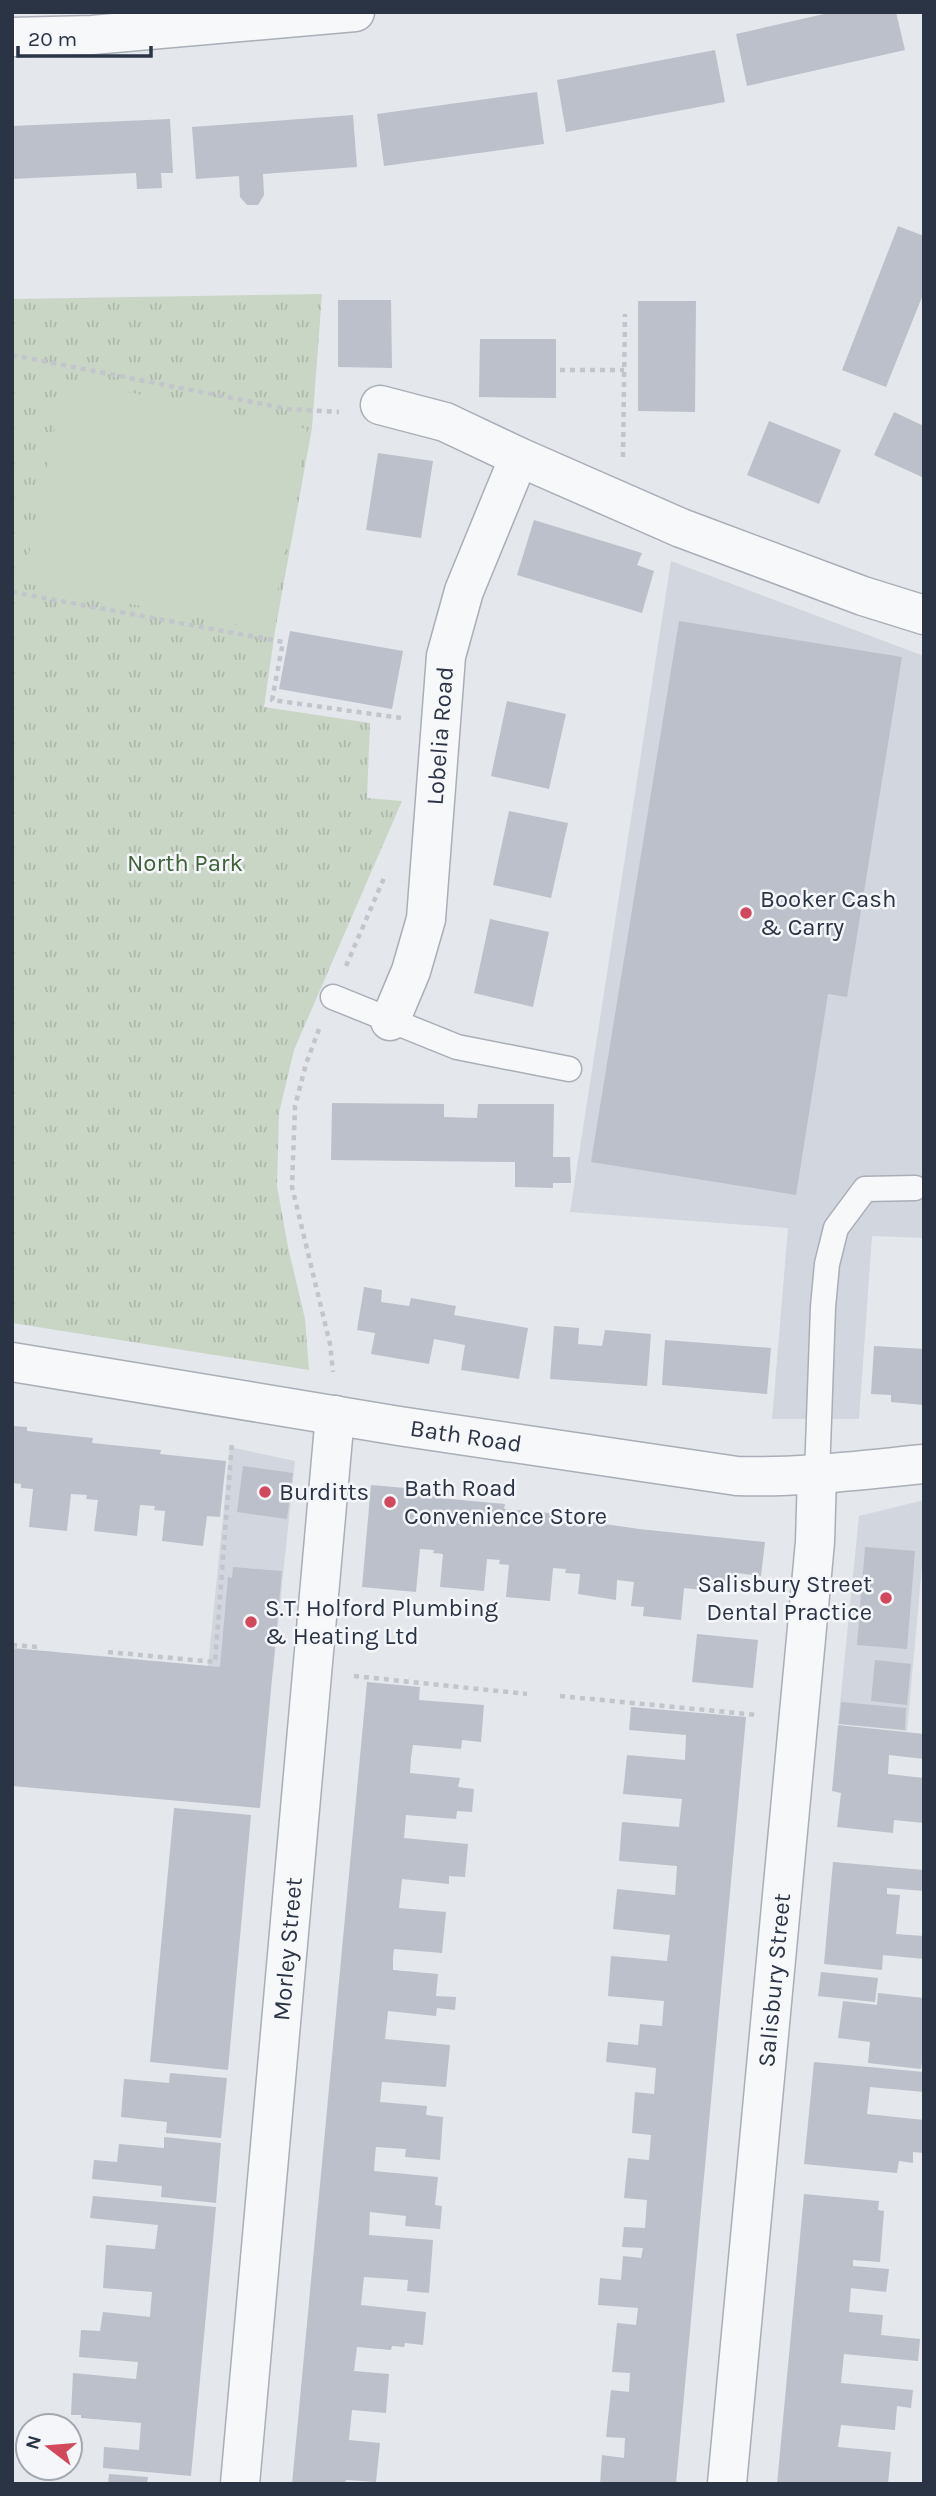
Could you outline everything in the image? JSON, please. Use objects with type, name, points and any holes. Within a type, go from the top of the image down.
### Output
[{"type":"street","points":[[12,37],[92,24],[355,12]]},
{"type":"street","points":[[380,405],[445,422],[681,528],[863,596],[924,615]]},
{"type":"street","name":"Lobelia Road","points":[[390,1021],[411,971],[426,919],[446,656],[464,591],[519,457]]},
{"type":"street","name":"Bath Road","points":[[12,1362],[335,1415],[737,1476],[817,1475],[924,1464]]},
{"type":"street","name":"Morley Street","points":[[240,2484],[335,1415]]},
{"type":"street","name":"Salisbury Street","points":[[727,2484],[815,1542],[817,1475]]},
{"type":"lane","points":[[333,997],[457,1047],[569,1069]]},
{"type":"lane","points":[[817,1475],[823,1307],[827,1264],[836,1228],[865,1189],[915,1188]]},
{"type":"path","points":[[622,502],[625,314]]},
{"type":"path","points":[[12,355],[289,409],[362,414],[380,405]]},
{"type":"path","points":[[560,370],[624,370]]},
{"type":"path","points":[[12,592],[283,642],[272,700],[440,724]]},
{"type":"path","points":[[335,1415],[332,1357],[292,1187],[295,1106],[306,1064],[387,870]]},
{"type":"path","points":[[108,1652],[215,1662],[235,1398]]},
{"type":"path","points":[[12,1645],[38,1647]]},
{"type":"path","points":[[314,1672],[527,1694]]},
{"type":"path","points":[[560,1696],[798,1719]]},
{"type":"shaded area","points":[[671,561],[924,656],[924,1238],[872,1236],[859,1419],[772,1419],[788,1228],[570,1212]]},
{"type":"shaded area","points":[[230,1447],[295,1461],[273,1672],[208,1666]]},
{"type":"shaded area","points":[[924,1500],[924,1544],[907,1731],[838,1724],[859,1516]]},
{"type":"green space","name":"North Park","points":[[322,294],[312,428],[264,707],[370,723],[367,798],[402,801],[294,1050],[279,1113],[277,1186],[305,1319],[309,1370],[12,1323],[12,299]]},
{"type":"green space","points":[[65,379],[307,429],[270,631],[23,583]]},
{"type":"building","points":[[833,12],[896,12],[905,50],[747,86],[736,34]]},
{"type":"building","points":[[715,50],[725,102],[566,132],[557,80]]},
{"type":"building","points":[[537,92],[544,144],[384,166],[377,114]]},
{"type":"building","points":[[353,115],[357,167],[263,174],[264,195],[258,205],[247,205],[240,197],[239,176],[196,179],[192,127]]},
{"type":"building","points":[[170,119],[173,173],[161,173],[162,188],[137,189],[136,173],[12,179],[12,126]]},
{"type":"building","points":[[898,226],[924,236],[924,292],[886,387],[842,370]]},
{"type":"building","points":[[338,300],[391,300],[392,368],[338,367]]},
{"type":"building","points":[[638,301],[696,301],[695,412],[638,411]]},
{"type":"building","points":[[480,339],[556,339],[556,398],[479,397]]},
{"type":"building","points":[[894,412],[924,426],[924,478],[874,455]]},
{"type":"building","points":[[769,421],[841,450],[819,504],[747,475]]},
{"type":"building","points":[[378,453],[433,461],[421,538],[366,530]]},
{"type":"building","points":[[534,520],[642,553],[637,565],[654,571],[642,613],[517,575]]},
{"type":"building","name":"Booker Cash & Carry","points":[[679,621],[902,657],[847,997],[828,994],[796,1195],[591,1162]]},
{"type":"building","points":[[290,631],[403,651],[392,709],[279,689]]},
{"type":"building","points":[[507,701],[566,714],[549,789],[491,776]]},
{"type":"building","points":[[509,811],[568,823],[551,898],[493,885]]},
{"type":"building","points":[[490,919],[549,932],[533,1007],[474,993]]},
{"type":"building","points":[[332,1103],[444,1104],[444,1117],[477,1118],[478,1104],[554,1104],[553,1157],[570,1157],[571,1183],[553,1183],[553,1188],[515,1187],[515,1162],[331,1160]]},
{"type":"building","points":[[364,1287],[382,1290],[381,1302],[409,1306],[411,1298],[456,1306],[454,1315],[528,1328],[519,1379],[461,1370],[465,1345],[434,1339],[429,1364],[371,1354],[375,1333],[357,1330]]},
{"type":"building","points":[[554,1326],[579,1328],[578,1344],[602,1346],[605,1330],[651,1334],[647,1386],[550,1379]]},
{"type":"building","points":[[665,1340],[771,1348],[767,1394],[662,1385]]},
{"type":"building","points":[[874,1346],[924,1349],[924,1405],[891,1402],[891,1395],[871,1394]]},
{"type":"building","points":[[12,1426],[27,1427],[27,1431],[93,1438],[92,1443],[161,1450],[160,1454],[226,1461],[220,1517],[207,1516],[203,1546],[162,1541],[165,1511],[154,1510],[155,1506],[140,1505],[137,1536],[94,1531],[98,1500],[86,1499],[87,1495],[71,1494],[67,1531],[29,1527],[33,1489],[21,1488],[21,1484],[12,1483]]},
{"type":"building","name":"Burditts","points":[[243,1466],[293,1473],[287,1519],[237,1512]]},
{"type":"building","points":[[371,1485],[439,1491],[439,1498],[505,1504],[504,1509],[570,1515],[570,1519],[639,1529],[765,1542],[761,1576],[737,1573],[736,1588],[723,1587],[722,1592],[684,1588],[681,1620],[643,1616],[644,1607],[631,1606],[634,1582],[617,1580],[616,1600],[578,1594],[580,1574],[565,1573],[566,1569],[553,1568],[550,1601],[506,1597],[509,1565],[499,1564],[500,1560],[487,1559],[484,1591],[440,1587],[443,1554],[433,1553],[434,1550],[420,1549],[416,1592],[362,1587]]},
{"type":"building","name":"Salisbury Street Dental Practice","points":[[865,1547],[915,1551],[907,1649],[857,1645]]},
{"type":"building","points":[[233,1567],[282,1571],[260,1808],[12,1786],[12,1648],[220,1667],[228,1577],[232,1578]]},
{"type":"building","points":[[697,1634],[758,1640],[753,1688],[692,1682]]},
{"type":"building","points":[[875,1660],[911,1664],[907,1705],[871,1701]]},
{"type":"building","points":[[367,1682],[420,1687],[419,1700],[484,1705],[481,1742],[462,1740],[461,1749],[413,1745],[411,1758],[410,1773],[460,1778],[458,1787],[474,1789],[472,1812],[457,1811],[456,1819],[406,1815],[404,1838],[468,1844],[465,1877],[449,1876],[449,1884],[402,1879],[399,1908],[446,1912],[442,1953],[394,1949],[393,1958],[393,1970],[438,1974],[436,1996],[456,1997],[455,2010],[437,2008],[436,2016],[388,2011],[385,2039],[450,2045],[446,2087],[382,2082],[380,2102],[427,2106],[426,2115],[443,2117],[440,2160],[405,2157],[406,2149],[376,2147],[375,2156],[374,2171],[438,2177],[435,2205],[442,2206],[440,2229],[405,2226],[406,2216],[370,2212],[369,2235],[433,2240],[429,2293],[407,2291],[408,2280],[364,2277],[361,2305],[426,2312],[423,2345],[405,2343],[404,2347],[392,2346],[391,2350],[357,2347],[354,2371],[389,2374],[386,2413],[352,2410],[349,2440],[380,2443],[376,2482],[346,2480],[345,2484],[292,2484]]},
{"type":"building","points":[[841,1702],[906,1708],[905,1730],[839,1724]]},
{"type":"building","points":[[631,1707],[746,1717],[676,2484],[600,2484],[602,2455],[624,2458],[625,2438],[606,2437],[611,2390],[629,2392],[630,2373],[612,2372],[617,2323],[636,2325],[638,2308],[598,2305],[600,2278],[621,2280],[623,2256],[641,2258],[643,2248],[622,2247],[624,2227],[645,2228],[647,2200],[624,2198],[628,2158],[649,2160],[651,2135],[632,2133],[635,2092],[654,2094],[656,2068],[606,2062],[608,2042],[638,2045],[640,2024],[662,2026],[664,2001],[608,1996],[611,1956],[667,1961],[670,1935],[613,1929],[617,1889],[675,1895],[677,1866],[619,1861],[622,1822],[679,1827],[682,1799],[623,1794],[627,1755],[685,1760],[686,1735],[629,1730]]},
{"type":"building","points":[[838,1725],[924,1734],[924,1759],[889,1755],[888,1774],[924,1778],[924,1823],[894,1820],[893,1833],[837,1827],[841,1793],[832,1791]]},
{"type":"building","points":[[174,1808],[251,1815],[228,2070],[150,2062]]},
{"type":"building","points":[[833,1862],[924,1870],[924,1891],[887,1888],[887,1894],[900,1895],[896,1934],[924,1936],[924,1959],[883,1955],[882,1970],[824,1964]]},
{"type":"building","points":[[821,1972],[878,1978],[875,2002],[818,1996]]},
{"type":"building","points":[[878,1993],[924,1998],[921,2069],[868,2063],[870,2042],[838,2038],[843,2001],[877,2005]]},
{"type":"building","points":[[814,2062],[924,2072],[924,2092],[870,2087],[867,2114],[924,2120],[924,2153],[913,2152],[913,2163],[899,2161],[897,2173],[804,2164]]},
{"type":"building","points":[[170,2073],[227,2078],[221,2138],[166,2133],[167,2122],[121,2117],[124,2079],[169,2083]]},
{"type":"building","points":[[164,2137],[221,2143],[216,2203],[161,2197],[162,2186],[92,2179],[94,2160],[117,2162],[119,2144],[164,2148]]},
{"type":"building","points":[[804,2194],[879,2201],[878,2210],[884,2211],[880,2262],[853,2260],[853,2266],[889,2269],[886,2292],[851,2288],[849,2312],[883,2315],[881,2335],[920,2339],[918,2361],[844,2354],[841,2383],[913,2390],[911,2408],[897,2406],[895,2430],[841,2425],[838,2447],[891,2452],[888,2484],[777,2484]]},
{"type":"building","points":[[93,2196],[216,2207],[191,2476],[103,2468],[104,2447],[139,2450],[141,2423],[84,2418],[84,2412],[71,2412],[73,2373],[136,2379],[138,2362],[79,2357],[81,2330],[100,2331],[103,2312],[150,2317],[152,2292],[103,2288],[106,2245],[155,2249],[158,2225],[90,2218]]},
{"type":"building","points":[[109,2474],[148,2477],[147,2484],[108,2484]]},
{"type":"place","name":"Booker Cash & Carry","points":[[746,913]]},
{"type":"place","name":"Burditts","points":[[265,1492]]},
{"type":"place","name":"Bath Road Convenience Store","points":[[390,1502]]},
{"type":"place","name":"Salisbury Street Dental Practice","points":[[886,1598]]},
{"type":"place","name":"S.T. Holford Plumbing & Heating Ltd","points":[[251,1622]]}]
